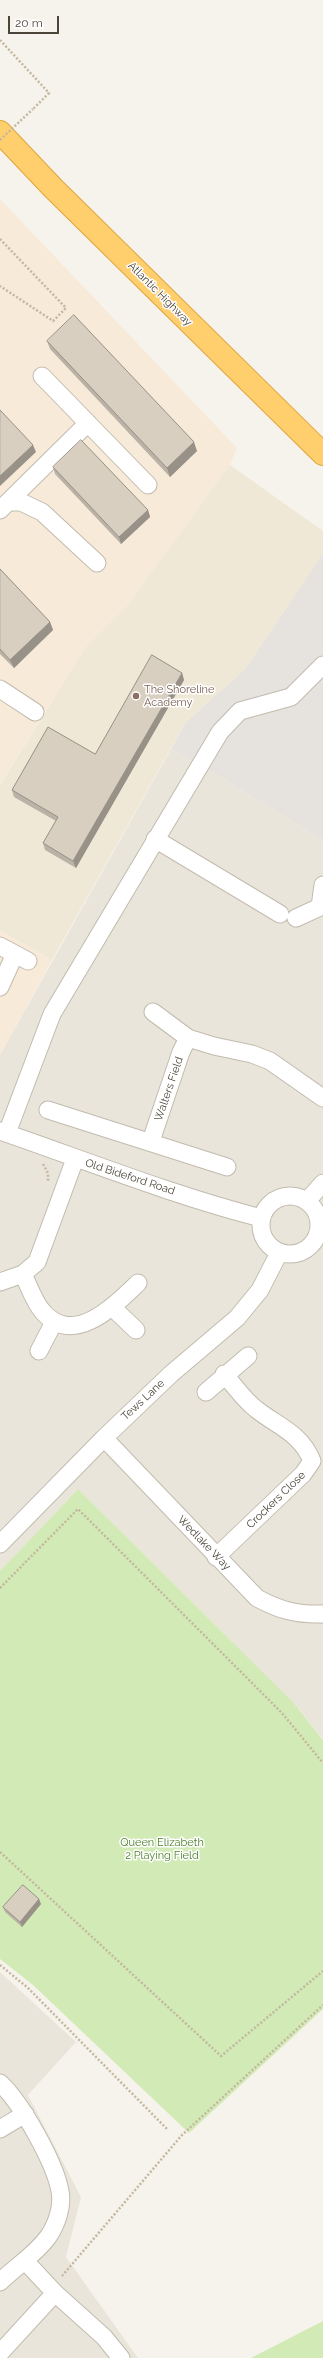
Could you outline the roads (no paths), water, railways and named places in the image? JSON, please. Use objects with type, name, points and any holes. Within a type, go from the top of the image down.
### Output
[{"type":"highway","name":"Atlantic Highway","points":[[0,132],[59,194],[323,454]]},
{"type":"street","points":[[42,376],[148,485]]},
{"type":"street","points":[[4,506],[88,423]]},
{"type":"street","points":[[4,506],[21,502],[42,512],[97,563]]},
{"type":"street","points":[[3,1132],[52,1014],[220,732],[240,711],[291,697],[323,665]]},
{"type":"street","points":[[0,689],[35,712]]},
{"type":"street","points":[[152,844],[241,903]]},
{"type":"street","points":[[152,844],[280,914]]},
{"type":"street","points":[[296,918],[321,909],[323,885]]},
{"type":"street","points":[[0,946],[21,958],[0,987]]},
{"type":"street","points":[[153,1012],[188,1038],[214,1046],[252,1054],[270,1061],[317,1091],[323,1098]]},
{"type":"street","name":"Walters Field","points":[[151,1141],[181,1052],[188,1038]]},
{"type":"street","points":[[48,1110],[151,1141],[227,1167]]},
{"type":"street","name":"Old Bideford Road","points":[[3,1132],[75,1159],[215,1206],[261,1218]]},
{"type":"street","points":[[0,1282],[23,1274],[37,1262],[75,1159]]},
{"type":"street","points":[[307,1201],[323,1183]]},
{"type":"street","points":[[285,1196],[295,1196],[307,1201],[314,1208],[319,1220],[320,1241],[297,1254],[279,1253],[270,1247],[263,1237],[261,1218],[270,1204],[285,1196]]},
{"type":"street","name":"Tews Lane","points":[[0,1544],[104,1438],[171,1374],[237,1318],[260,1290],[279,1253]]},
{"type":"street","points":[[23,1274],[42,1311],[54,1322],[76,1327],[113,1308],[138,1283]]},
{"type":"street","points":[[113,1308],[136,1330]]},
{"type":"street","points":[[39,1351],[54,1322]]},
{"type":"street","points":[[206,1392],[224,1374],[248,1356]]},
{"type":"street","name":"Crockers Close","points":[[216,1556],[303,1474],[312,1461],[309,1453],[285,1427],[256,1409],[224,1374]]},
{"type":"street","name":"Wedlake Way","points":[[104,1438],[257,1598],[275,1608],[289,1613],[323,1614]]},
{"type":"street","points":[[0,2083],[25,2114],[55,2175],[60,2191],[60,2205],[57,2222],[48,2237],[26,2262],[11,2271],[0,2282]]},
{"type":"street","points":[[0,2129],[25,2114]]},
{"type":"street","points":[[26,2262],[55,2293],[104,2337],[121,2358]]},
{"type":"street","points":[[0,2353],[55,2293]]},
{"type":"place","name":"The Shoreline Academy","points":[[136,696]]},
{"type":"park label","name":"Queen Elizabeth 2 Playing Field","points":[[162,1849]]}]
